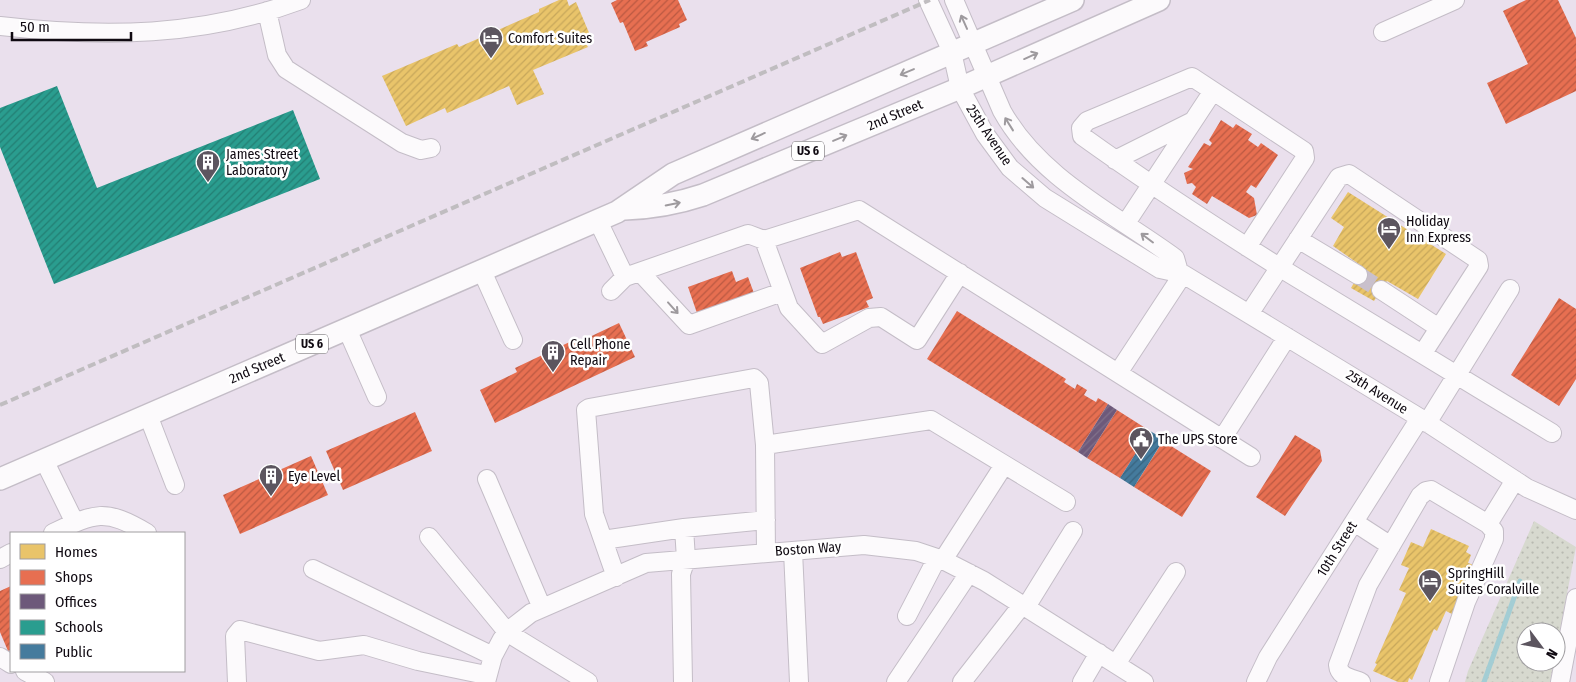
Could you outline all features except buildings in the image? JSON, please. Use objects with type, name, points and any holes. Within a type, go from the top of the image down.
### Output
[{"type":"main road","name":"2nd Street","points":[[0,479],[625,209],[648,190],[674,174],[1073,0]]},
{"type":"main road","name":"2nd Street","points":[[625,209],[652,208],[680,203],[703,195],[960,88],[1159,0]]},
{"type":"street","points":[[0,26],[106,34],[165,32],[223,23],[301,0]]},
{"type":"street","name":"25th Avenue","points":[[928,0],[952,52],[960,88],[985,134],[1010,168],[1045,198],[1160,269],[1181,273],[1423,421],[1527,488],[1576,510]]},
{"type":"street","name":"25th Avenue","points":[[954,0],[1011,128],[1034,155],[1078,192],[1126,223],[1174,258],[1181,273]]},
{"type":"street","points":[[1383,32],[1455,0]]},
{"type":"street","points":[[267,11],[277,55],[286,69],[402,143],[421,150],[431,148]]},
{"type":"street","points":[[1248,247],[1306,155],[1304,151],[1192,77],[1087,121],[1081,128],[1082,136],[1150,185],[1279,267],[1552,433]]},
{"type":"street","points":[[1126,223],[1213,91]]},
{"type":"street","points":[[1115,160],[1193,121]]},
{"type":"street","points":[[1249,314],[1339,177],[1349,174],[1478,260],[1479,266],[1423,353]]},
{"type":"street","points":[[611,291],[632,275],[748,234],[764,240],[859,210],[1251,457]]},
{"type":"street","points":[[598,220],[632,275],[689,325],[782,292]]},
{"type":"street","points":[[1298,239],[1358,275]]},
{"type":"street","points":[[764,240],[789,308],[822,344],[869,318],[881,317],[917,340],[960,273]]},
{"type":"street","points":[[482,271],[513,340]]},
{"type":"street","points":[[1118,373],[1181,273]]},
{"type":"street","name":"10th Street","points":[[1256,682],[1268,658],[1354,522],[1457,374],[1510,289]]},
{"type":"street","points":[[1381,290],[1439,328]]},
{"type":"street","points":[[347,329],[377,397]]},
{"type":"street","points":[[1222,439],[1287,337]]},
{"type":"street","points":[[616,577],[594,514],[585,414],[590,408],[754,378],[759,383],[766,445],[766,553]]},
{"type":"street","points":[[148,415],[175,486]]},
{"type":"street","points":[[766,445],[931,420],[1066,502]]},
{"type":"street","points":[[44,460],[75,523]]},
{"type":"street","points":[[907,616],[940,559],[1004,465]]},
{"type":"street","points":[[488,479],[542,608]]},
{"type":"street","points":[[1488,524],[1515,480]]},
{"type":"street","points":[[1361,682],[1342,675],[1338,671],[1338,665],[1368,585],[1420,496],[1426,490],[1431,490],[1488,524],[1494,531],[1494,539],[1466,602],[1439,682]]},
{"type":"street","points":[[55,532],[89,516],[121,518],[145,532]]},
{"type":"street","points":[[603,540],[684,528],[766,520]]},
{"type":"street","points":[[1354,522],[1391,546]]},
{"type":"street","points":[[683,682],[681,574],[686,559],[684,528]]},
{"type":"street","points":[[962,682],[1024,606],[1074,531]]},
{"type":"street","points":[[429,537],[508,633],[588,682]]},
{"type":"street","name":"Boston Way","points":[[486,678],[492,656],[508,633],[531,613],[646,563],[872,546],[916,551],[940,559],[969,573],[1144,682]]},
{"type":"street","points":[[793,551],[798,682]]},
{"type":"street","points":[[313,569],[492,656]]},
{"type":"street","points":[[1116,664],[1176,572]]},
{"type":"street","points":[[896,682],[969,573]]},
{"type":"street","points":[[1560,682],[1576,598]]},
{"type":"street","points":[[237,682],[236,636],[240,630],[319,650],[364,645],[486,678]]},
{"type":"street","points":[[1082,682],[1099,653]]},
{"type":"street","points":[[26,672],[45,682]]},
{"type":"shaded area","points":[[1534,521],[1576,547],[1562,622],[1516,622],[1516,672],[1552,672],[1550,682],[1465,682],[1468,671]]},
{"type":"waterway","points":[[1484,682],[1520,581]]},
{"type":"tunnel","points":[[1358,275],[1381,290]]},
{"type":"railway","points":[[0,405],[930,0]]},
{"type":"place","name":"Comfort Suites","points":[[491,59]]},
{"type":"place","name":"James Street Laboratory","points":[[208,183]]},
{"type":"place","name":"Holiday Inn Express","points":[[1389,250]]},
{"type":"place","name":"Cell Phone Repair","points":[[553,373]]},
{"type":"place","name":"The UPS Store","points":[[1141,460]]},
{"type":"place","name":"Eye Level","points":[[271,497]]},
{"type":"place","name":"SpringHill Suites Coralville","points":[[1430,602]]}]
